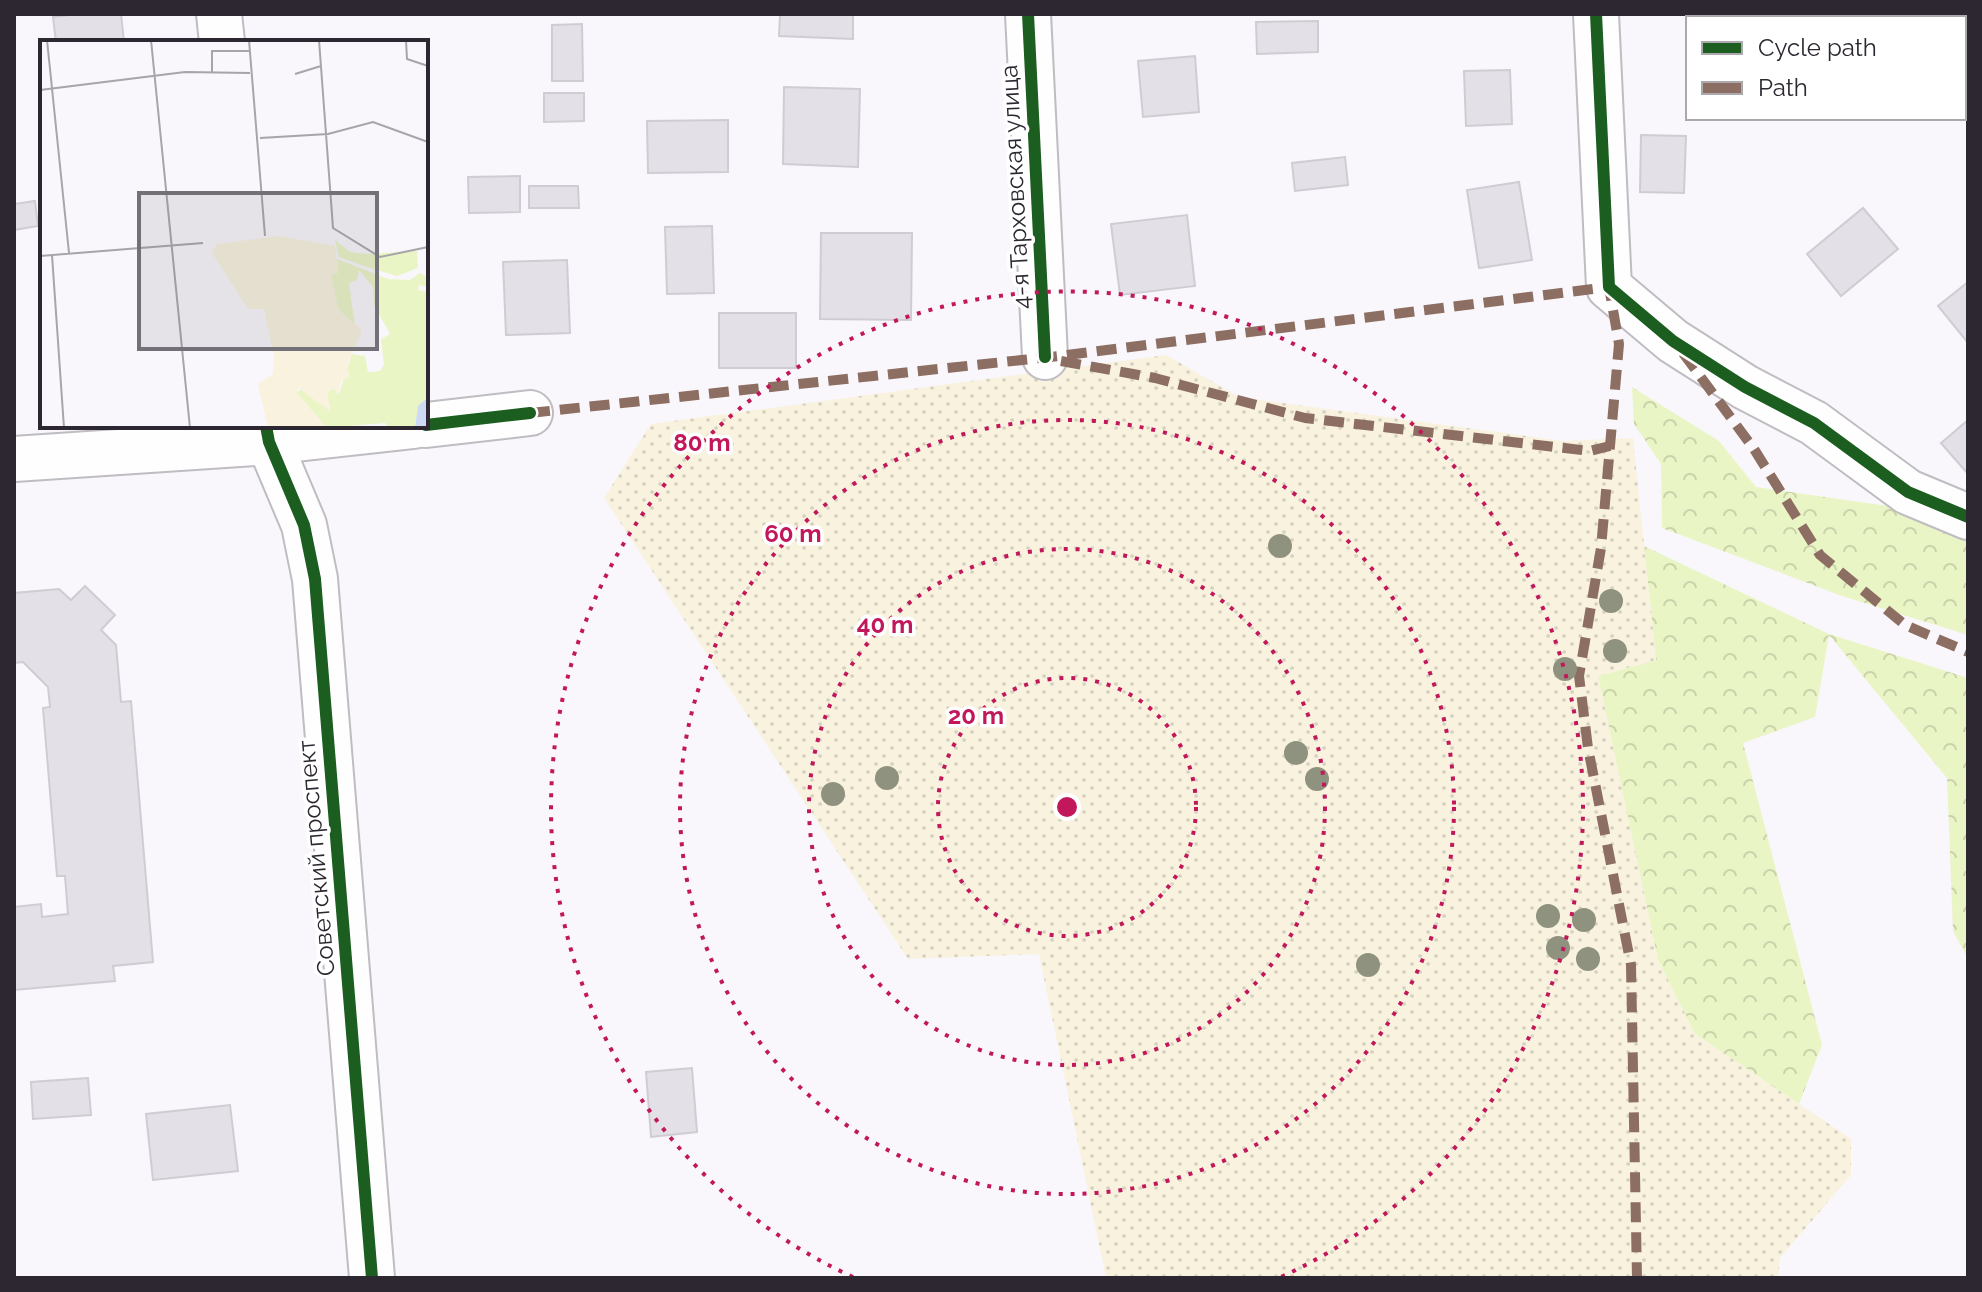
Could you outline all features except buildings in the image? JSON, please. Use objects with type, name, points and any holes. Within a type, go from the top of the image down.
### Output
[{"type":"street","points":[[219,14],[222,40]]},
{"type":"street","name":"4-я Тарховская улица","points":[[1028,14],[1045,357]]},
{"type":"street","points":[[1596,14],[1609,287],[1673,341],[1745,387],[1814,423],[1908,492],[1968,517]]},
{"type":"street","points":[[428,425],[530,413]]},
{"type":"street","points":[[14,459],[268,434],[378,428]]},
{"type":"street","name":"Советский проспект","points":[[268,434],[304,525],[315,579],[372,1278]]},
{"type":"green space","points":[[1632,387],[1719,441],[1756,487],[1895,507],[1968,512],[1968,635],[1842,596],[1662,528],[1661,464],[1634,424]]},
{"type":"green space","points":[[1644,546],[1829,634],[1968,678],[1968,959],[1953,931],[1947,778],[1829,635],[1815,717],[1743,743],[1822,1045],[1799,1104],[1695,1034],[1658,960],[1598,676],[1656,660]]},
{"type":"sand","points":[[1166,355],[1239,397],[1563,441],[1633,438],[1656,660],[1598,676],[1658,960],[1695,1034],[1851,1139],[1851,1175],[1780,1258],[1778,1278],[1106,1278],[1039,954],[908,959],[604,498],[651,424]]},
{"type":"marked path","points":[[530,413],[1059,356],[1609,287],[1619,344],[1601,548],[1579,676],[1588,748],[1631,965],[1637,1278]]},
{"type":"marked path","points":[[1683,353],[1754,449],[1820,555],[1905,625],[1968,652]]},
{"type":"marked path","points":[[1061,361],[1155,378],[1305,418],[1590,451],[1610,446]]},
{"type":"cycle path","points":[[1028,14],[1045,357]]},
{"type":"cycle path","points":[[1596,14],[1609,287],[1673,341],[1745,387],[1814,423],[1908,492],[1968,517]]},
{"type":"cycle path","points":[[428,425],[530,413]]},
{"type":"cycle path","points":[[266,428],[269,442],[304,525],[315,579],[372,1278]]}]
